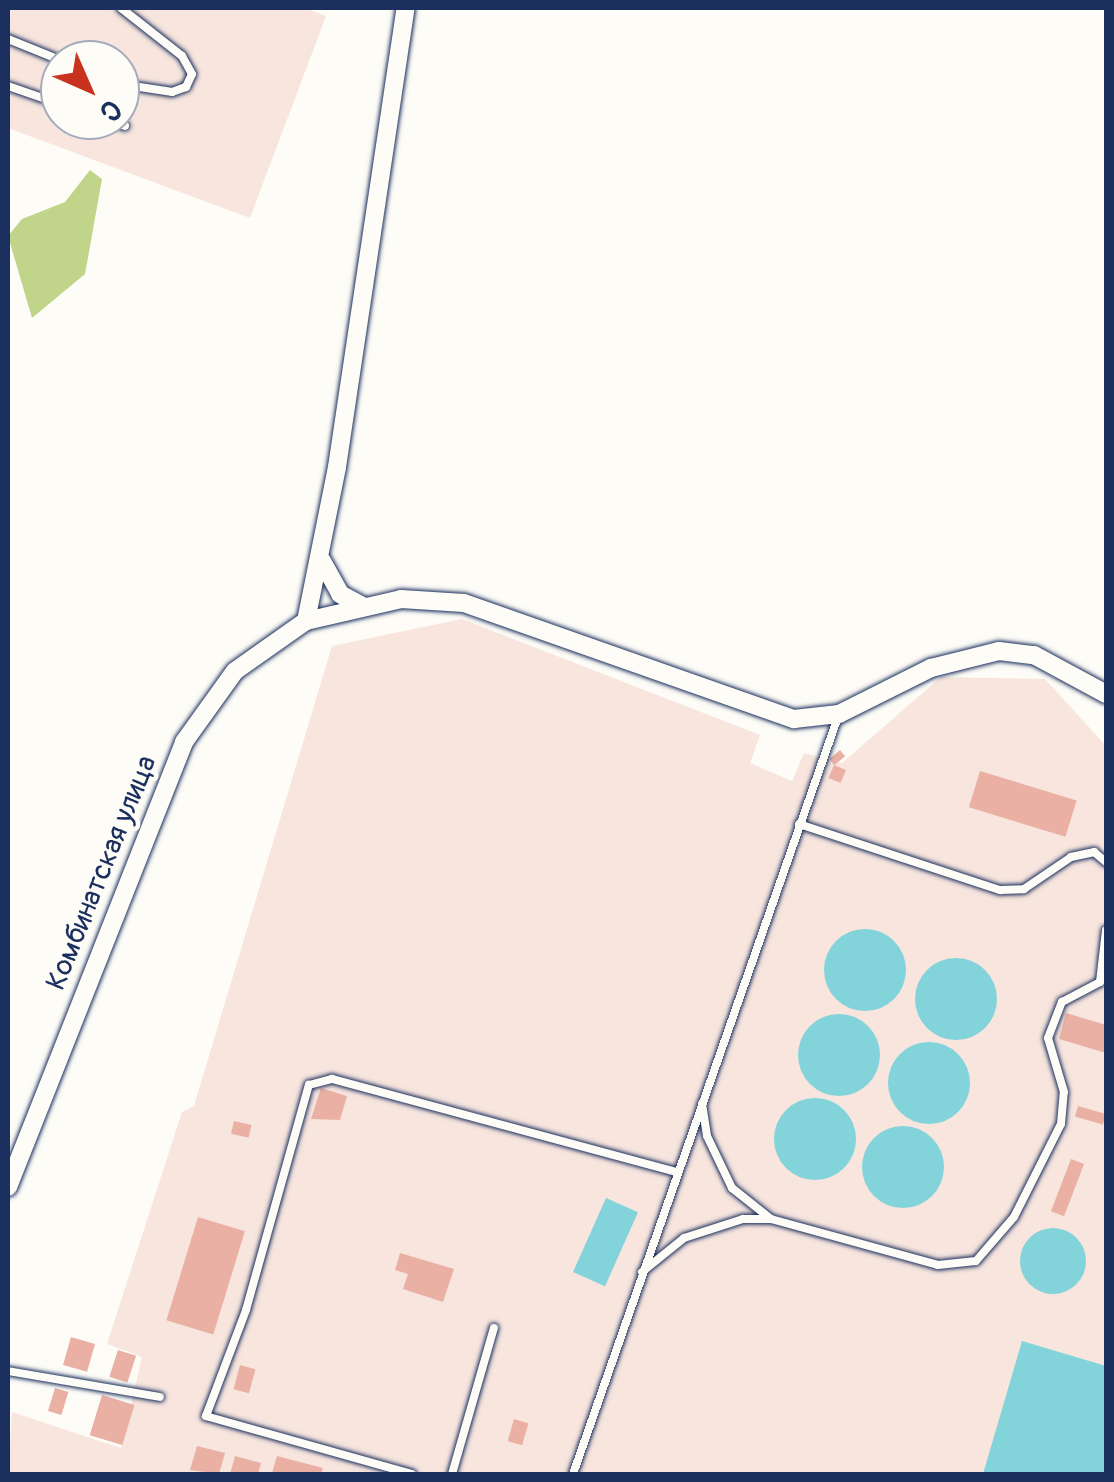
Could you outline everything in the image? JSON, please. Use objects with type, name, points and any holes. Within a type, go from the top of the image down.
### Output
[{"type":"street","points":[[406,8],[320,558],[306,621],[401,600],[464,603],[794,719],[839,714],[930,668],[998,651],[1034,655],[1106,694]]},
{"type":"street","points":[[320,558],[334,586],[363,606]]},
{"type":"street","name":"Комбинатская улица","points":[[8,1186],[184,742],[236,671],[306,621]]},
{"type":"lane","points":[[121,8],[182,56],[192,74],[186,87],[172,92],[140,87]]},
{"type":"lane","points":[[8,38],[40,52]]},
{"type":"lane","points":[[8,86],[40,97]]},
{"type":"lane","points":[[573,1474],[839,714]]},
{"type":"lane","points":[[799,824],[1000,890],[1024,889],[1071,857],[1094,852],[1106,862]]},
{"type":"lane","points":[[642,1272],[714,1224],[771,1219],[938,1265],[976,1261],[1014,1216],[1061,1124],[1064,1092],[1048,1038],[1054,1013],[1077,989],[1103,983],[1106,930]]},
{"type":"lane","points":[[412,1474],[206,1416],[267,1244],[309,1085],[332,1079],[678,1172]]},
{"type":"lane","points":[[702,1102],[707,1136],[732,1188],[771,1219]]},
{"type":"lane","points":[[452,1474],[494,1328]]},
{"type":"lane","points":[[8,1371],[160,1397]]},
{"type":"shaded area","points":[[8,8],[304,8],[326,16],[250,218],[40,140],[140,140],[140,40],[40,40],[40,140],[8,128]]},
{"type":"shaded area","points":[[462,619],[760,735],[750,763],[792,781],[804,753],[842,763],[941,677],[1045,679],[1106,746],[1106,1474],[8,1474],[12,1412],[121,1448],[142,1357],[107,1344],[182,1112],[194,1106],[332,646]]},
{"type":"green space","points":[[90,170],[102,179],[85,274],[32,318],[8,236],[22,219],[65,202]]},
{"type":"water","points":[[865,929],[881,932],[894,941],[903,954],[903,986],[894,999],[881,1008],[865,1011],[849,1008],[836,999],[827,986],[824,970],[827,954],[836,941],[849,932]]},
{"type":"water","points":[[956,958],[972,961],[985,970],[994,983],[994,1015],[985,1028],[972,1037],[956,1040],[940,1037],[927,1028],[918,1015],[915,999],[918,983],[927,970],[940,961]]},
{"type":"water","points":[[839,1014],[855,1017],[868,1026],[877,1039],[877,1071],[868,1084],[855,1093],[839,1096],[823,1093],[810,1084],[801,1071],[798,1055],[801,1039],[810,1026],[823,1017]]},
{"type":"water","points":[[929,1042],[945,1045],[958,1054],[967,1067],[967,1099],[958,1112],[945,1121],[929,1124],[913,1121],[900,1112],[891,1099],[888,1083],[891,1067],[900,1054],[913,1045]]},
{"type":"water","points":[[815,1098],[831,1101],[844,1110],[853,1123],[853,1155],[844,1168],[831,1177],[815,1180],[799,1177],[786,1168],[777,1155],[774,1139],[777,1123],[786,1110],[799,1101]]},
{"type":"water","points":[[903,1126],[919,1129],[932,1138],[941,1151],[941,1183],[932,1196],[919,1205],[903,1208],[887,1205],[874,1196],[865,1183],[862,1167],[865,1151],[874,1138],[887,1129]]},
{"type":"water","points":[[606,1198],[638,1212],[605,1286],[573,1272]]},
{"type":"water","points":[[1053,1228],[1077,1237],[1086,1261],[1077,1285],[1053,1294],[1029,1285],[1020,1261],[1029,1237]]},
{"type":"water","points":[[1022,1341],[1106,1366],[1106,1474],[983,1474]]},
{"type":"building","points":[[840,750],[845,756],[834,765],[829,759]]},
{"type":"building","points":[[834,765],[846,770],[840,783],[829,778]]},
{"type":"building","points":[[980,771],[1077,801],[1065,837],[969,807]]},
{"type":"building","points":[[1066,1013],[1106,1025],[1106,1053],[1059,1039]]},
{"type":"building","points":[[321,1088],[347,1096],[340,1120],[311,1119]]},
{"type":"building","points":[[1078,1106],[1106,1114],[1103,1125],[1075,1117]]},
{"type":"building","points":[[234,1121],[252,1125],[249,1138],[231,1134]]},
{"type":"building","points":[[1071,1159],[1084,1164],[1064,1216],[1051,1211]]},
{"type":"building","points":[[198,1217],[245,1231],[213,1335],[166,1320]]},
{"type":"building","points":[[400,1253],[454,1269],[443,1302],[403,1289],[408,1274],[395,1270]]},
{"type":"building","points":[[71,1337],[95,1344],[87,1372],[63,1365]]},
{"type":"building","points":[[118,1350],[136,1356],[127,1383],[109,1377]]},
{"type":"building","points":[[240,1365],[255,1369],[249,1393],[234,1389]]},
{"type":"building","points":[[55,1388],[68,1392],[61,1415],[48,1411]]},
{"type":"building","points":[[102,1395],[135,1405],[122,1445],[90,1435]]},
{"type":"building","points":[[514,1419],[528,1423],[522,1445],[508,1441]]},
{"type":"building","points":[[197,1446],[225,1453],[219,1474],[190,1470]]},
{"type":"building","points":[[235,1456],[261,1463],[258,1474],[230,1474]]},
{"type":"building","points":[[277,1456],[323,1468],[321,1474],[272,1473]]}]
